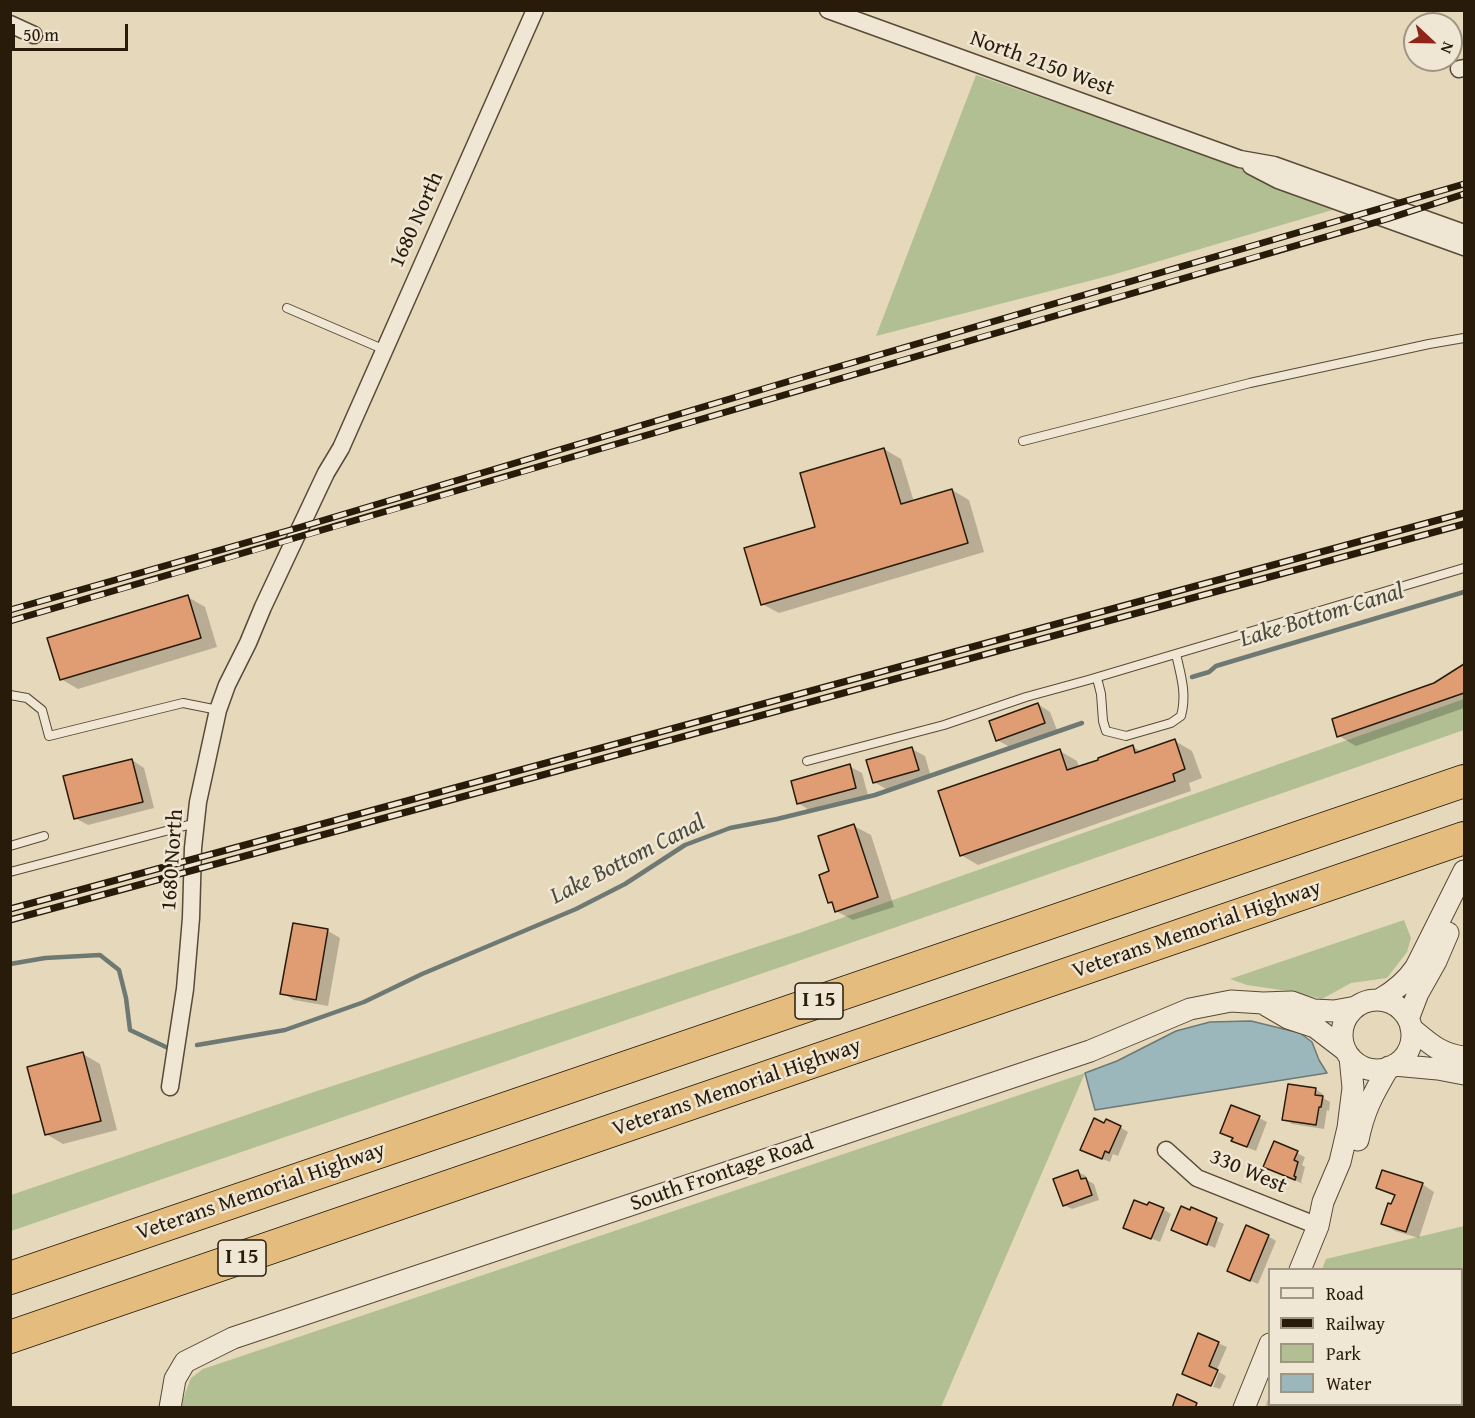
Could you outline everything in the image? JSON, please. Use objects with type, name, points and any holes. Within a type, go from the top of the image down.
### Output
[{"type":"highway","name":"Veterans Memorial Highway","points":[[10,1278],[1455,784]]},
{"type":"highway","name":"Veterans Memorial Highway","points":[[10,1337],[1464,838]]},
{"type":"street","name":"1680 North","points":[[170,1087],[185,989],[196,823],[205,767],[218,710],[227,685],[248,643],[277,600],[332,483],[341,448],[535,10]]},
{"type":"street","name":"North 2150 West","points":[[828,10],[1240,159],[1274,165],[1464,233]]},
{"type":"street","points":[[10,24],[34,35]]},
{"type":"street","name":"North 2150 West","points":[[1240,159],[1278,180],[1464,246]]},
{"type":"street","points":[[1379,1000],[1408,979],[1416,967],[1463,874]]},
{"type":"street","points":[[1318,1226],[1336,1207],[1351,1167],[1370,1099],[1391,1066],[1402,1058],[1408,1049],[1411,1039],[1409,1024],[1418,993],[1447,938],[1463,874]]},
{"type":"street","points":[[1300,1268],[1318,1226],[1323,1202],[1340,1162],[1348,1128],[1353,1088],[1348,1054],[1342,1042],[1346,1019],[1356,1007],[1371,1000],[1379,1000],[1396,1006],[1409,1024],[1440,1051],[1464,1058]]},
{"type":"street","name":"South Frontage Road","points":[[170,1407],[175,1379],[185,1362],[233,1338],[1090,1051],[1191,1010],[1231,1001],[1292,1002],[1314,1010],[1334,1011],[1356,1007]]},
{"type":"street","name":"South Frontage Road","points":[[1263,1003],[1288,1018],[1315,1027],[1348,1054]]},
{"type":"street","points":[[1348,1054],[1358,1064],[1368,1068],[1378,1069],[1391,1066],[1438,1069],[1464,1074]]},
{"type":"street","name":"330 West","points":[[1166,1150],[1197,1178],[1318,1226]]},
{"type":"street","points":[[1244,1407],[1268,1347]]},
{"type":"lane","points":[[287,308],[385,350]]},
{"type":"lane","points":[[1023,441],[1250,383],[1464,338]]},
{"type":"lane","points":[[807,761],[944,725],[1026,697],[1464,568]]},
{"type":"lane","points":[[1096,678],[1101,694],[1102,722],[1106,731],[1126,736],[1171,723],[1180,717],[1184,700],[1176,654]]},
{"type":"lane","points":[[10,695],[27,698],[42,710],[49,736],[183,703],[218,710]]},
{"type":"lane","points":[[10,872],[196,823]]},
{"type":"lane","points":[[10,846],[44,836]]},
{"type":"green space","points":[[976,75],[1232,164],[1339,208],[1112,275],[876,336]]},
{"type":"green space","points":[[1464,699],[1464,730],[11,1231],[11,1195],[311,1093],[799,933]]},
{"type":"green space","points":[[1404,920],[1411,938],[1407,952],[1387,978],[1351,983],[1322,999],[1247,985],[1230,979]]},
{"type":"green space","points":[[1085,1073],[941,1407],[182,1407],[191,1378],[203,1369]]},
{"type":"green space","points":[[1464,1226],[1464,1407],[1265,1407],[1268,1399],[1268,1406],[1463,1406],[1463,1268],[1322,1268],[1326,1259]]},
{"type":"water","points":[[1251,1021],[1300,1033],[1312,1042],[1327,1073],[1095,1110],[1085,1073],[1117,1061],[1176,1031],[1210,1022]]},
{"type":"building","points":[[884,448],[901,504],[952,489],[968,543],[761,605],[744,548],[815,527],[800,473]]},
{"type":"building","points":[[188,595],[201,638],[60,680],[47,638]]},
{"type":"building","points":[[1464,664],[1464,693],[1337,737],[1332,719],[1434,683]]},
{"type":"building","points":[[1038,703],[1045,723],[996,741],[989,721]]},
{"type":"building","points":[[1175,739],[1185,769],[1173,774],[1175,781],[960,856],[938,791],[1060,749],[1067,770],[1133,745],[1135,753]]},
{"type":"building","points":[[912,747],[919,770],[873,783],[866,760]]},
{"type":"building","points":[[132,759],[143,802],[74,819],[63,776]]},
{"type":"building","points":[[850,764],[856,788],[797,804],[791,781]]},
{"type":"building","points":[[854,824],[878,897],[835,912],[832,902],[828,903],[819,875],[829,871],[818,836]]},
{"type":"building","points":[[293,923],[328,929],[316,1000],[280,994]]},
{"type":"building","points":[[83,1052],[101,1121],[45,1135],[27,1067]]},
{"type":"building","points":[[1288,1084],[1316,1088],[1315,1095],[1323,1096],[1316,1125],[1282,1120]]},
{"type":"building","points":[[1231,1105],[1260,1116],[1247,1147],[1231,1141],[1233,1138],[1220,1133]]},
{"type":"building","points":[[1094,1118],[1104,1123],[1106,1119],[1121,1126],[1109,1153],[1105,1151],[1102,1159],[1080,1150]]},
{"type":"building","points":[[1274,1141],[1298,1151],[1294,1160],[1298,1162],[1295,1180],[1263,1167]]},
{"type":"building","points":[[1078,1170],[1081,1179],[1086,1178],[1092,1195],[1063,1206],[1053,1179]]},
{"type":"building","points":[[1382,1170],[1423,1183],[1406,1232],[1381,1224],[1388,1203],[1391,1204],[1395,1195],[1376,1188]]},
{"type":"building","points":[[1134,1200],[1147,1205],[1149,1202],[1164,1208],[1151,1239],[1123,1228]]},
{"type":"building","points":[[1181,1206],[1190,1210],[1191,1207],[1217,1218],[1207,1245],[1171,1230]]},
{"type":"building","points":[[1246,1225],[1269,1235],[1250,1281],[1227,1271]]},
{"type":"building","points":[[1198,1333],[1219,1342],[1209,1366],[1218,1370],[1211,1386],[1182,1374]]},
{"type":"building","points":[[1177,1394],[1197,1403],[1195,1408],[1172,1408]]},
{"type":"waterway","name":"Lake Bottom Canal","points":[[1192,677],[1209,672],[1216,666],[1464,592]]},
{"type":"waterway","name":"Lake Bottom Canal","points":[[197,1045],[285,1030],[364,1002],[422,974],[576,909],[625,884],[685,845],[730,828],[875,795],[1082,723]]},
{"type":"waterway","name":"Lake Bottom Canal","points":[[10,964],[45,958],[100,955],[119,970],[126,998],[130,1030],[168,1048]]},
{"type":"railway","points":[[10,610],[301,527],[1464,184]]},
{"type":"railway","points":[[10,621],[1387,219],[1464,194]]},
{"type":"railway","points":[[10,909],[1464,513]]},
{"type":"railway","points":[[10,920],[1464,524]]}]
